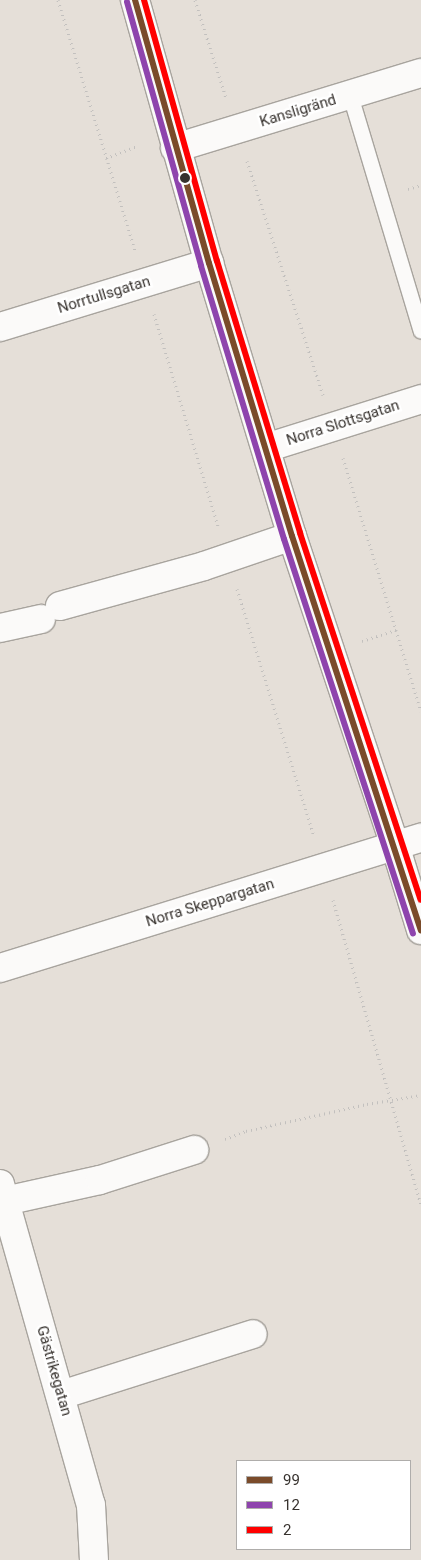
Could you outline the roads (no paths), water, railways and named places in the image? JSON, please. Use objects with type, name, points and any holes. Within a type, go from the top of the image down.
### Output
[{"type":"street","points":[[135,0],[175,148],[292,536],[395,845],[421,930]]},
{"type":"street","name":"Kansligränd","points":[[175,148],[421,74]]},
{"type":"street","name":"Norrtullsgatan","points":[[0,327],[209,263]]},
{"type":"street","name":"Norra Slottsgatan","points":[[266,448],[421,399]]},
{"type":"street","points":[[0,628],[228,559],[292,536]]},
{"type":"street","name":"Norra Skeppargatan","points":[[0,968],[421,838]]},
{"type":"street","points":[[3,1192],[100,1180],[194,1150]]},
{"type":"street","name":"Gästrikegatan","points":[[3,1192],[91,1505],[94,1560]]},
{"type":"street","points":[[61,1395],[253,1334]]},
{"type":"lane","points":[[350,95],[418,308],[421,331]]}]
